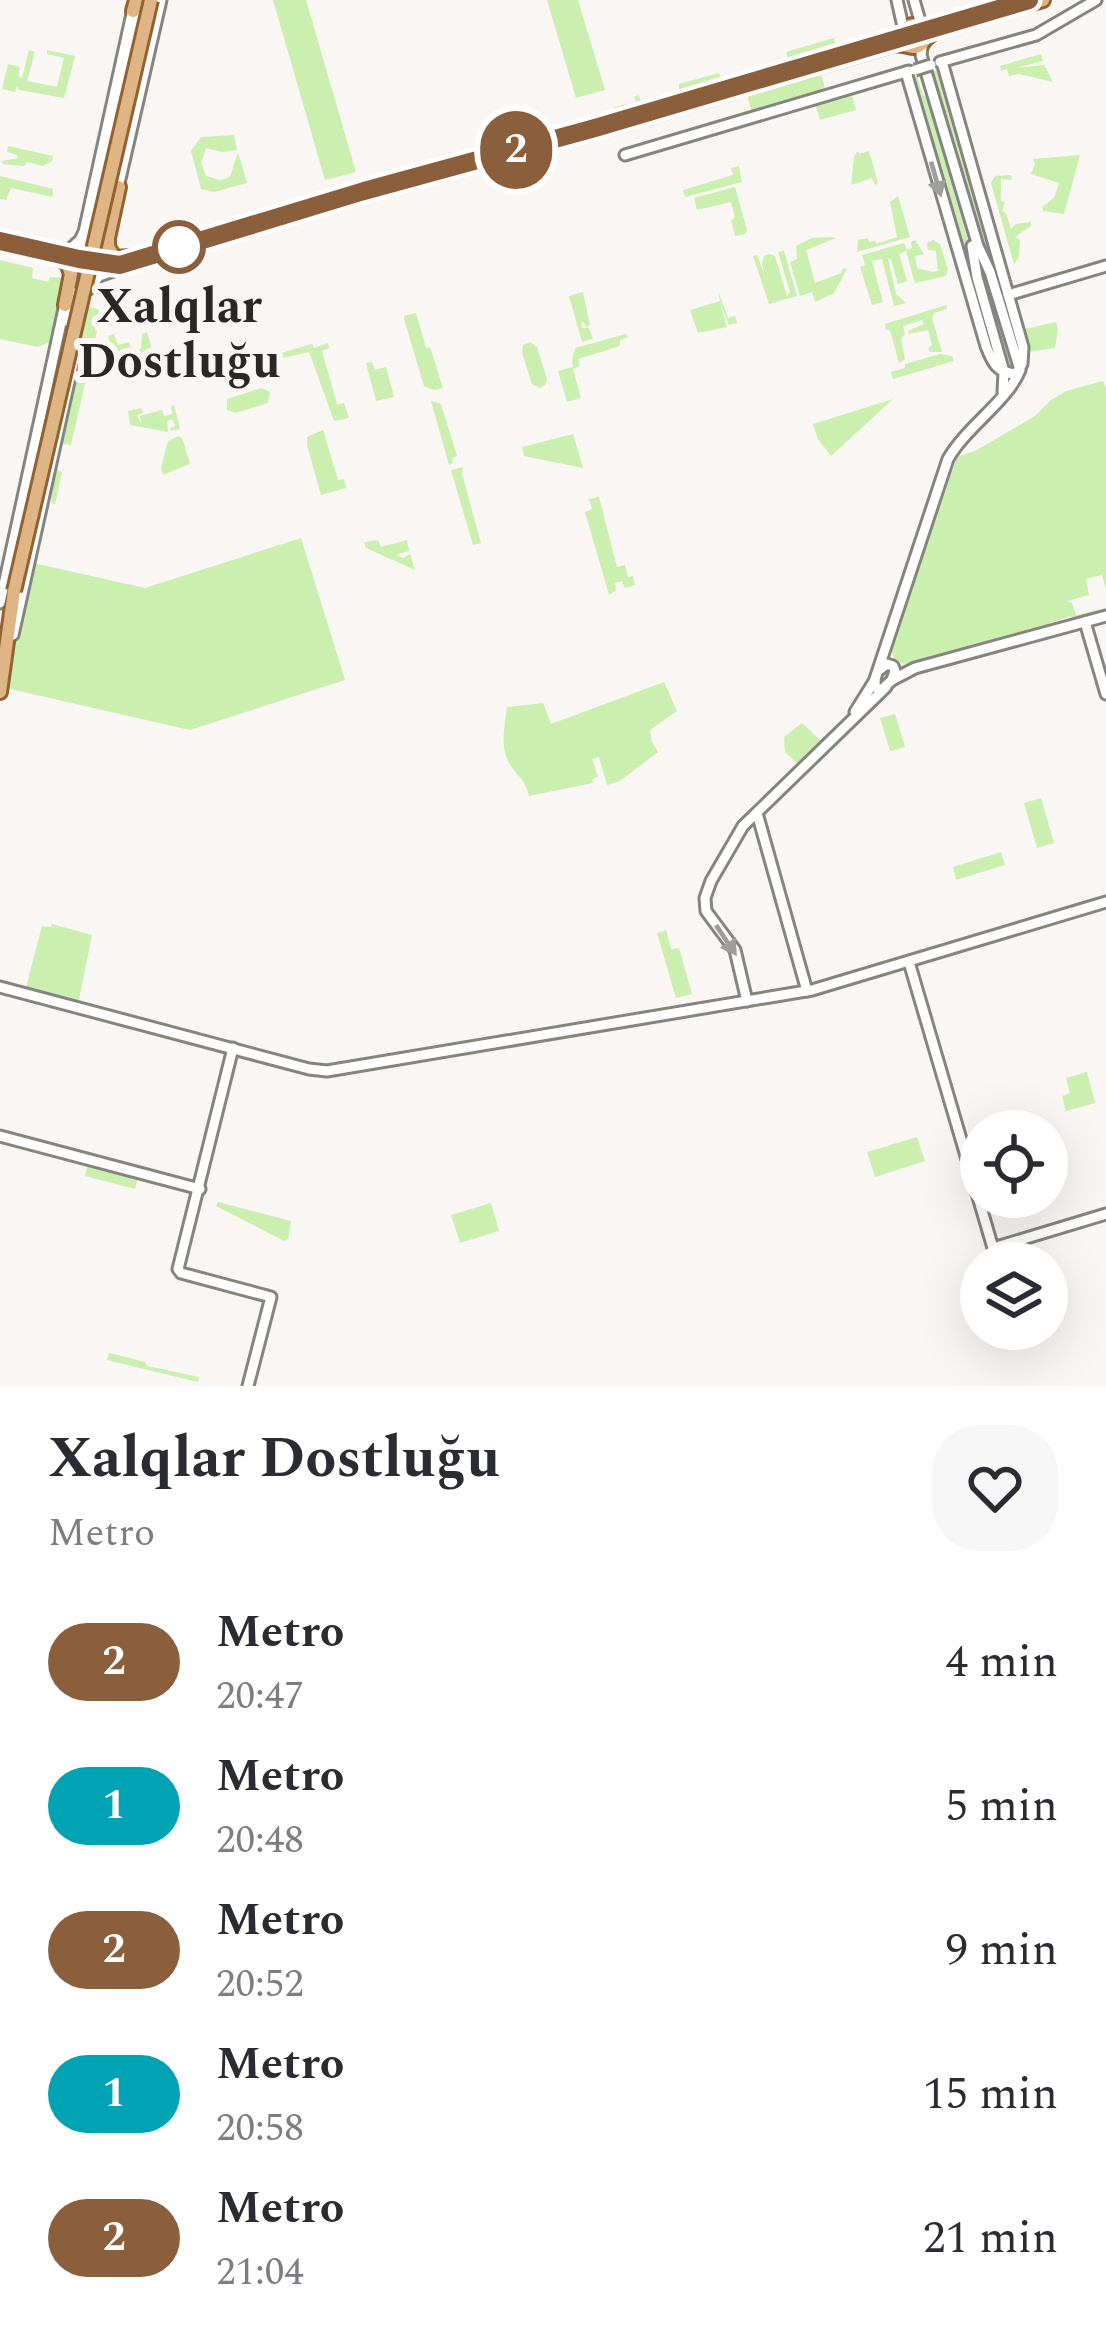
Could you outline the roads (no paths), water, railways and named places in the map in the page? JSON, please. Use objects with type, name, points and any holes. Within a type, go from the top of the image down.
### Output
[{"type":"main road","points":[[918,38],[933,28],[1020,0]]},
{"type":"main road","points":[[4,243],[78,261],[121,262],[147,256],[616,126],[1042,0]]},
{"type":"main road","points":[[0,630],[83,291],[97,206],[145,1]]},
{"type":"main road","points":[[83,291],[90,232],[145,1]]},
{"type":"main road","points":[[4,243],[120,269],[147,256],[362,188],[894,39],[914,25],[918,38]]},
{"type":"main road","points":[[119,187],[108,247],[118,260],[147,256]]},
{"type":"main road","points":[[55,254],[94,261]]},
{"type":"main road","points":[[55,254],[67,263],[71,274],[65,304]]},
{"type":"main road","points":[[1,688],[12,591]]},
{"type":"street","points":[[897,0],[904,31]]},
{"type":"street","points":[[914,0],[921,55],[978,246],[1008,295],[1023,351],[1014,382],[962,437],[948,459],[874,685],[878,689],[915,668],[1106,616]]},
{"type":"street","points":[[625,155],[1036,35],[1096,0]]},
{"type":"street","points":[[145,1],[119,187],[99,244],[92,247],[87,245],[145,1]]},
{"type":"street","points":[[918,38],[916,54],[973,248],[972,281]]},
{"type":"street","points":[[937,63],[1020,370]]},
{"type":"street","points":[[910,71],[1005,384],[1000,397]]},
{"type":"street","points":[[55,254],[70,249],[90,232]]},
{"type":"street","points":[[1008,295],[1106,266]]},
{"type":"street","points":[[34,452],[60,342],[83,291],[96,278],[120,269]]},
{"type":"street","points":[[972,281],[981,269],[996,272]]},
{"type":"street","points":[[0,603],[65,304],[77,276],[86,277],[34,515],[23,513],[22,503]]},
{"type":"street","points":[[1,688],[83,291]]},
{"type":"street","points":[[999,368],[1013,374],[1020,370]]},
{"type":"street","points":[[1090,623],[1106,672]]},
{"type":"street","points":[[1090,623],[1106,691]]},
{"type":"street","points":[[747,1000],[735,950],[709,916],[705,903],[711,881],[740,830],[889,684],[895,673],[887,655],[889,638]]},
{"type":"street","points":[[845,726],[885,664],[915,668]]},
{"type":"street","points":[[757,813],[807,992]]},
{"type":"street","points":[[0,987],[314,1070],[340,1069],[807,992],[1106,902]]},
{"type":"street","points":[[909,962],[993,1248],[1106,1214]]},
{"type":"street","points":[[233,1048],[179,1271],[271,1297],[248,1386]]},
{"type":"street","points":[[0,1136],[200,1189]]},
{"type":"metro line","name":"2","points":[[0,241],[120,265],[1029,0]]},
{"type":"place","name":"Xalqlar Dostluğu","points":[[179,247]]}]
